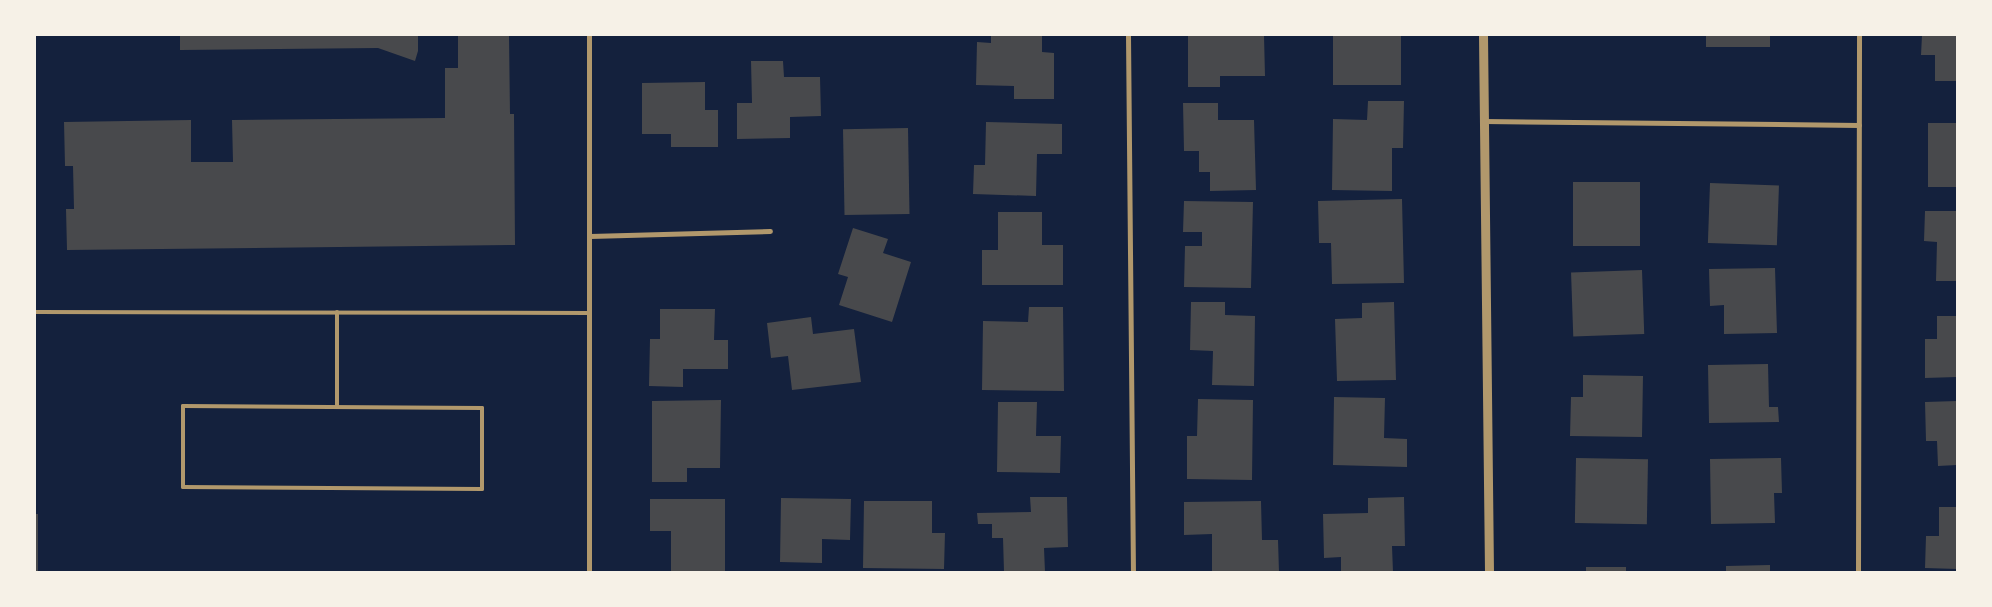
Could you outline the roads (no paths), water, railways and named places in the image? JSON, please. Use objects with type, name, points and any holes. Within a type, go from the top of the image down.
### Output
[{"type":"street","points":[[589,35],[589,572]]},
{"type":"street","points":[[1128,35],[1133,572]]},
{"type":"street","points":[[1483,35],[1489,572]]},
{"type":"street","points":[[1858,572],[1859,35]]},
{"type":"street","points":[[1484,121],[1859,125]]},
{"type":"street","points":[[590,236],[770,231]]},
{"type":"lane","points":[[35,312],[589,313]]},
{"type":"lane","points":[[337,312],[337,407]]},
{"type":"lane","points":[[183,406],[337,407],[482,408],[482,489],[183,487],[183,406]]}]
